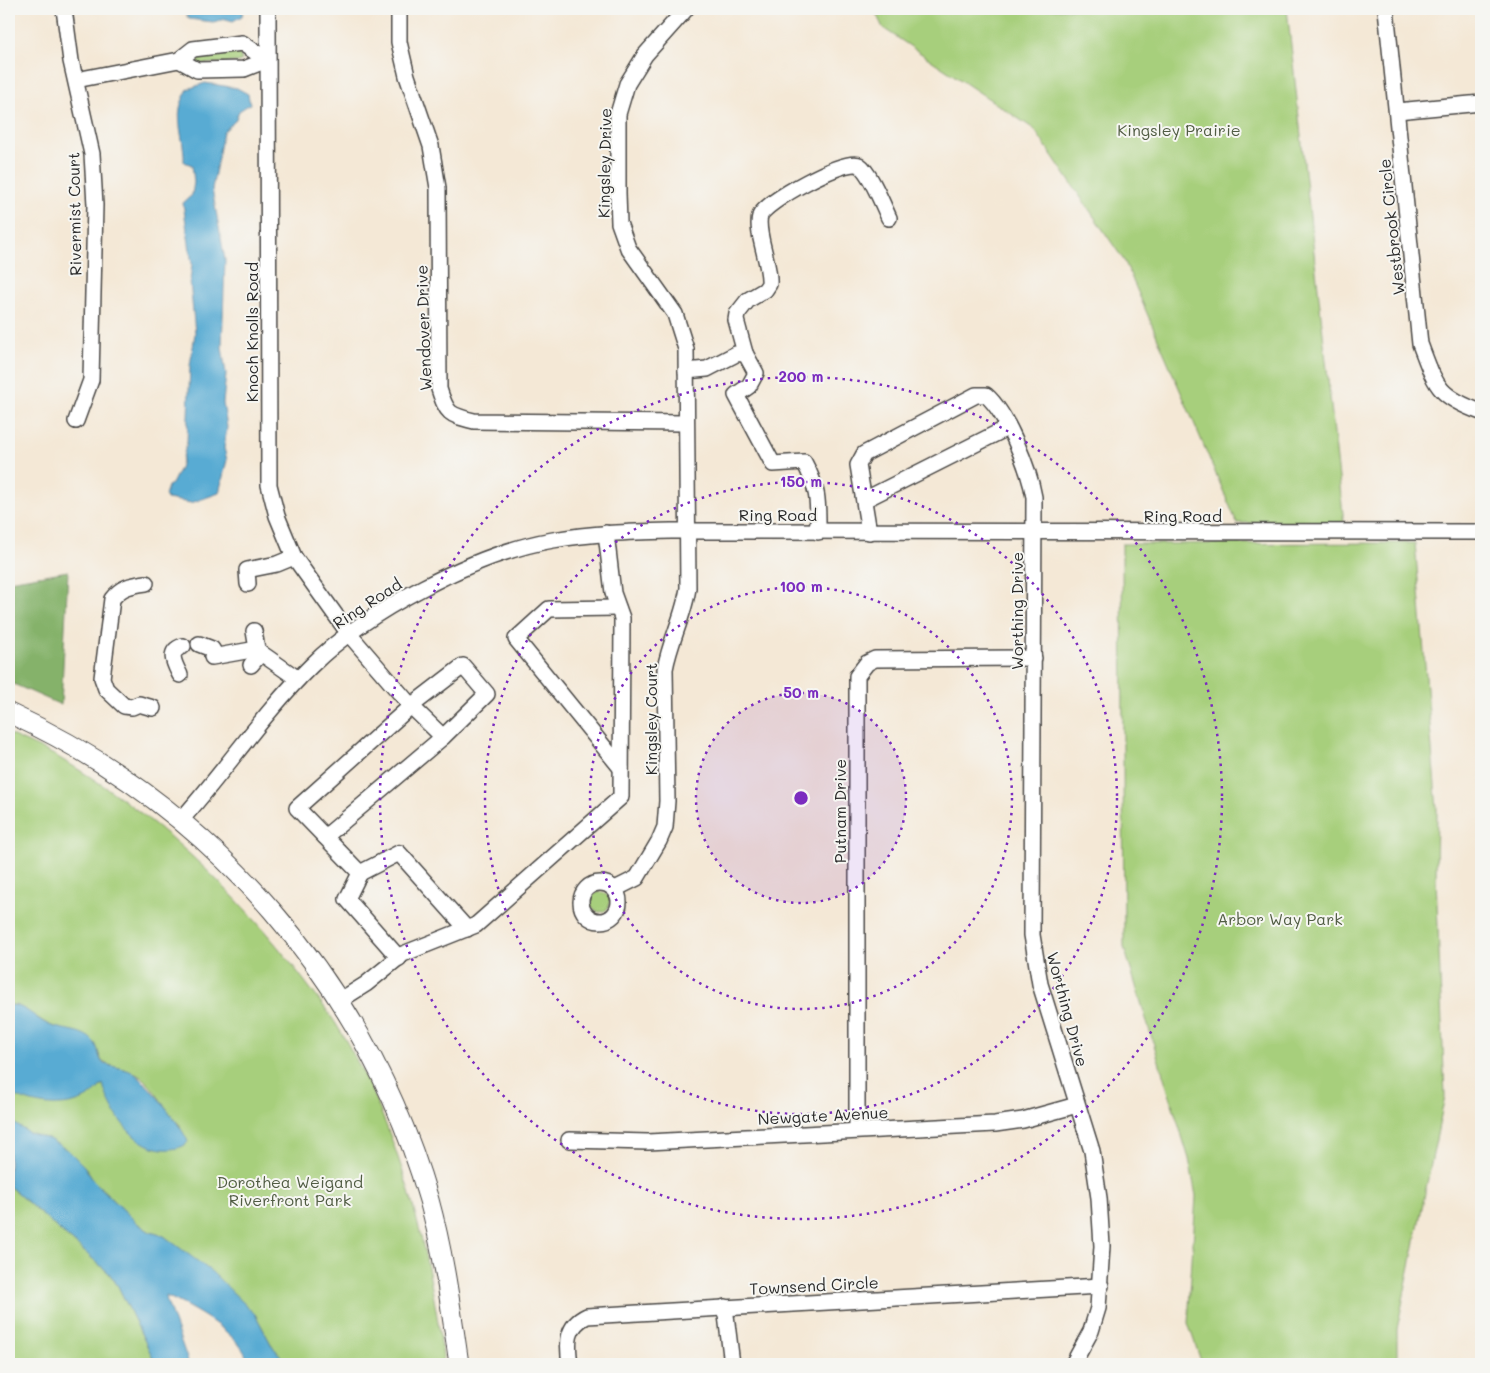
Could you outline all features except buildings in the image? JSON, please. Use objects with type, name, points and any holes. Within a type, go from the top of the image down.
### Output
[{"type":"main road","points":[[9,713],[79,749],[181,820],[249,884],[290,933],[339,1001],[386,1085],[420,1174],[444,1265],[459,1364]]},
{"type":"street","name":"Rivermist Court","points":[[64,9],[66,36],[92,154],[95,205],[91,380],[76,421]]},
{"type":"street","name":"Knoch Knolls Road","points":[[268,9],[269,485],[277,516],[294,557],[348,634],[411,706],[443,737]]},
{"type":"street","name":"Wendover Drive","points":[[399,9],[399,42],[406,76],[431,146],[438,188],[439,389],[445,408],[456,416],[474,421],[685,423]]},
{"type":"street","name":"Kingsley Drive","points":[[686,9],[645,55],[627,84],[618,114],[618,193],[619,223],[628,248],[675,314],[686,348],[685,423],[688,531]]},
{"type":"street","name":"Westbrook Circle","points":[[1386,9],[1420,344],[1435,383],[1457,403],[1481,412]]},
{"type":"street","points":[[76,80],[179,60],[193,49],[242,43],[267,60]]},
{"type":"street","points":[[179,60],[197,70],[244,69],[267,60]]},
{"type":"street","points":[[1397,111],[1481,103]]},
{"type":"street","points":[[818,532],[818,496],[814,480],[804,462],[773,464],[736,395],[749,386],[756,373],[745,353],[736,320],[737,314],[748,300],[765,290],[769,284],[759,219],[766,207],[836,167],[852,163],[858,165],[868,177],[890,218]]},
{"type":"street","points":[[686,371],[707,369],[736,354],[745,353]]},
{"type":"street","name":"Worthing Drive","points":[[869,532],[858,465],[864,454],[976,395],[986,395],[995,403],[1031,481],[1034,497],[1032,935],[1040,984],[1092,1151],[1102,1246],[1101,1286],[1098,1308],[1091,1331],[1073,1364]]},
{"type":"street","points":[[864,500],[1008,428]]},
{"type":"street","name":"Ring Road","points":[[181,820],[298,679],[348,634],[402,599],[473,563],[552,540],[606,533],[688,531],[1033,533],[1481,532]]},
{"type":"street","name":"Kingsley Court","points":[[615,890],[637,878],[659,842],[665,827],[667,801],[665,669],[668,653],[687,598],[688,531]]},
{"type":"street","points":[[339,1001],[366,984],[403,954],[476,925],[620,797],[622,618],[613,593],[606,533]]},
{"type":"street","points":[[248,584],[247,570],[277,564],[294,557]]},
{"type":"street","points":[[146,583],[124,588],[118,591],[112,599],[102,678],[106,688],[124,706],[132,707],[139,704],[153,708]]},
{"type":"street","points":[[618,608],[549,609],[516,639],[621,768]]},
{"type":"street","points":[[254,632],[259,651],[298,679]]},
{"type":"street","points":[[199,644],[212,649],[214,656],[259,651]]},
{"type":"street","points":[[180,674],[172,659],[178,648],[184,646]]},
{"type":"street","points":[[251,665],[259,651]]},
{"type":"street","name":"Putnam Drive","points":[[856,1130],[857,676],[867,663],[874,659],[1034,658]]},
{"type":"street","points":[[325,837],[443,737],[487,694],[462,666],[411,706],[297,808],[325,837],[360,873]]},
{"type":"street","points":[[398,958],[347,899],[360,873],[399,852],[467,928]]},
{"type":"street","name":"Newgate Avenue","points":[[569,1140],[639,1142],[995,1124],[1032,1118],[1077,1105]]},
{"type":"street","name":"Townsend Circle","points":[[570,1364],[568,1338],[571,1329],[576,1322],[588,1316],[1101,1286]]},
{"type":"street","points":[[724,1307],[732,1364]]},
{"type":"green space","name":"Kingsley Prairie","points":[[874,9],[1287,9],[1344,523],[1237,523],[1125,262],[1034,129],[883,28]]},
{"type":"green space","points":[[238,51],[242,60],[238,62],[201,64],[194,61],[193,57],[195,54]]},
{"type":"green space","name":"Arbor Way Park","points":[[1415,543],[1437,810],[1436,879],[1445,1096],[1397,1329],[1397,1364],[1202,1364],[1188,1323],[1196,1196],[1189,1159],[1124,947],[1122,544]]},
{"type":"green space","points":[[68,571],[61,705],[9,682],[9,581]]},
{"type":"green space","name":"Dorothea Weigand Riverfront Park","points":[[9,734],[56,756],[91,778],[126,802],[191,855],[250,915],[277,946],[329,1013],[358,1063],[377,1104],[408,1188],[430,1276],[444,1364],[288,1364],[272,1346],[255,1314],[164,1236],[150,1232],[137,1223],[93,1180],[84,1166],[49,1139],[29,1133],[9,1120],[9,1090],[84,1098],[95,1092],[104,1083],[181,1126],[150,1086],[138,1075],[104,1063],[95,1043],[49,1025],[17,1005],[9,1005]]},
{"type":"green space","points":[[600,892],[607,895],[610,902],[607,909],[600,912],[593,909],[590,902],[593,895]]},
{"type":"green space","points":[[9,1186],[109,1273],[118,1286],[156,1364],[9,1364]]},
{"type":"water","points":[[182,9],[244,9],[242,16],[233,21],[226,19],[213,22],[189,19]]},
{"type":"water","points":[[205,83],[237,88],[248,94],[250,104],[239,111],[235,121],[223,132],[212,189],[225,260],[222,347],[226,374],[223,403],[227,427],[224,448],[227,460],[219,493],[191,503],[167,499],[165,495],[168,486],[172,484],[180,468],[187,442],[190,366],[195,333],[190,281],[192,264],[183,203],[192,195],[194,182],[192,165],[184,162],[179,115],[182,101],[188,89]]},
{"type":"water","points":[[9,1005],[25,1009],[49,1025],[79,1032],[90,1038],[96,1044],[103,1063],[132,1072],[146,1084],[172,1115],[188,1142],[178,1148],[159,1149],[147,1145],[136,1138],[127,1129],[112,1107],[103,1084],[86,1098],[64,1105],[40,1104],[9,1092]]},
{"type":"water","points":[[9,1120],[29,1133],[49,1139],[69,1151],[84,1166],[93,1180],[137,1223],[150,1232],[164,1236],[212,1272],[255,1314],[272,1346],[288,1364],[248,1364],[245,1354],[238,1343],[228,1333],[202,1315],[166,1296],[189,1364],[156,1364],[118,1286],[109,1273],[9,1186]]}]
